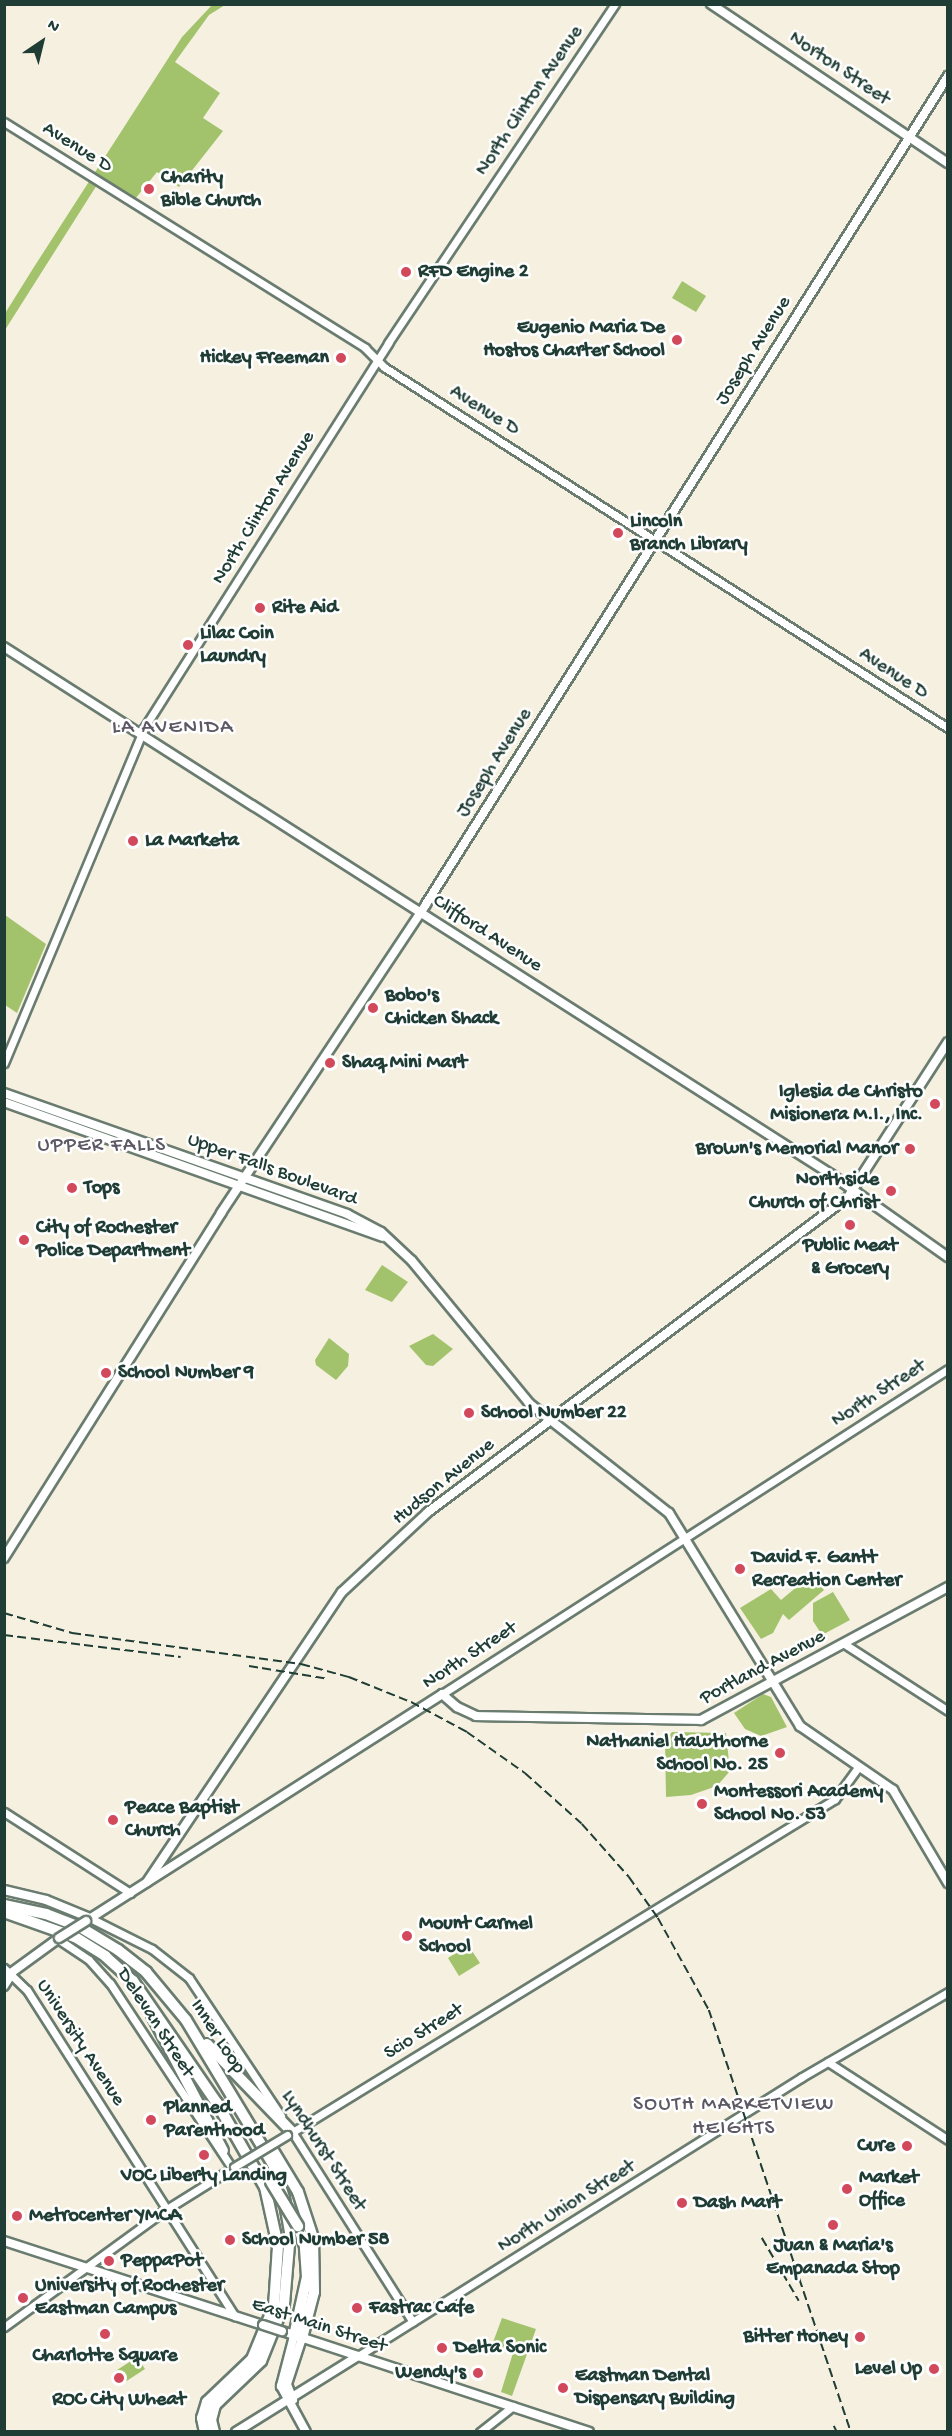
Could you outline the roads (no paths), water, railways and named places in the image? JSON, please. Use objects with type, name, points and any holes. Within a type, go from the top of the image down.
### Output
[{"type":"highway","points":[[4,1899],[85,1922]]},
{"type":"highway","name":"Inner Loop","points":[[4,1905],[85,1922],[132,1960],[175,2006],[261,2139],[276,2172],[286,2206],[290,2251],[286,2295],[276,2330],[255,2368],[215,2405],[211,2420],[214,2432]]},
{"type":"highway","name":"Inner Loop","points":[[4,1912],[51,1926],[113,1962],[150,2001],[217,2103],[268,2195],[276,2229],[278,2272],[274,2306],[263,2339],[241,2372],[208,2399],[203,2414],[205,2432]]},
{"type":"highway","points":[[113,1962],[149,2008],[223,2151]]},
{"type":"highway","points":[[175,2006],[289,2134]]},
{"type":"highway","points":[[219,2072],[289,2174],[308,2218],[314,2248],[315,2284],[298,2337]]},
{"type":"highway","points":[[217,2103],[271,2181],[298,2226],[305,2246],[307,2277],[298,2337]]},
{"type":"main road","name":"Norton Street","points":[[711,4],[948,163]]},
{"type":"main road","name":"Joseph Avenue","points":[[4,1558],[242,1181],[421,912],[948,76]]},
{"type":"main road","name":"Clifford Avenue","points":[[4,647],[142,733],[854,1190],[948,1257]]},
{"type":"main road","name":"Hudson Avenue","points":[[147,1882],[342,1592],[428,1512],[854,1190],[948,1042]]},
{"type":"main road","name":"Upper Falls Boulevard","points":[[4,1093],[242,1181],[387,1239],[415,1264],[524,1398],[661,1505],[684,1537],[806,1732],[893,1790],[948,1883]]},
{"type":"main road","name":"Upper Falls Boulevard","points":[[4,1102],[242,1181]]},
{"type":"main road","name":"Portland Avenue","points":[[442,1694],[457,1707],[476,1716],[701,1720],[948,1587]]},
{"type":"main road","name":"North Street","points":[[7,1973],[58,1938],[442,1694]]},
{"type":"main road","points":[[167,1850],[170,1860],[177,1863]]},
{"type":"main road","points":[[4,1890],[46,1900],[85,1922]]},
{"type":"main road","points":[[4,1986],[7,1973]]},
{"type":"main road","name":"East Main Street","points":[[4,2241],[589,2432]]},
{"type":"main road","points":[[298,2337],[281,2381],[306,2432]]},
{"type":"main road","name":"North Union Street","points":[[236,2432],[358,2356]]},
{"type":"main road","points":[[289,2399],[313,2432]]},
{"type":"street","name":"North Clinton Avenue","points":[[4,1062],[142,733],[376,360],[615,4]]},
{"type":"street","name":"Avenue D","points":[[4,122],[280,294],[376,360],[948,728]]},
{"type":"street","name":"North Street","points":[[442,1694],[948,1369]]},
{"type":"street","points":[[843,1643],[948,1711]]},
{"type":"street","name":"Scio Street","points":[[4,2327],[166,2209],[834,1799],[858,1767]]},
{"type":"street","points":[[4,1812],[130,1893]]},
{"type":"street","name":"Lyndhurst Street","points":[[85,1922],[164,1958],[205,1998],[289,2134],[413,2322]]},
{"type":"street","name":"Delevan Street","points":[[58,1938],[86,1957],[110,1983],[208,2137],[223,2151],[233,2168]]},
{"type":"street","name":"University Avenue","points":[[7,1973],[27,1990],[235,2316]]},
{"type":"street","name":"North Union Street","points":[[358,2356],[828,2062],[948,1992]]},
{"type":"street","points":[[828,2062],[948,2140]]},
{"type":"street","points":[[480,2432],[513,2406]]},
{"type":"railway","points":[[4,1613],[72,1633],[301,1664],[349,1677],[411,1702],[467,1732],[525,1773],[582,1824],[629,1877],[658,1918],[709,2010],[851,2432]]},
{"type":"railway","points":[[4,1635],[181,1657]]},
{"type":"railway","points":[[249,1666],[329,1679]]},
{"type":"railway","points":[[762,2238],[799,2301]]},
{"type":"railway","points":[[834,2426],[837,2432]]},
{"type":"place","name":"Charity Bible Church","points":[[149,189]]},
{"type":"place","name":"RFD Engine 2","points":[[406,272]]},
{"type":"place","name":"Eugenio Maria De Hostos Charter School","points":[[677,340]]},
{"type":"place","name":"Hickey Freeman","points":[[341,358]]},
{"type":"place","name":"Lincoln Branch Library","points":[[618,533]]},
{"type":"place","name":"Rite Aid","points":[[260,608]]},
{"type":"place","name":"Lilac Coin Laundry","points":[[188,645]]},
{"type":"place","name":"La Marketa","points":[[133,841]]},
{"type":"place","name":"Bobo's Chicken Shack","points":[[373,1008]]},
{"type":"place","name":"Shaq Mini Mart","points":[[330,1063]]},
{"type":"place","name":"Iglesia de Christo Misionera M.I., Inc.","points":[[935,1104]]},
{"type":"place","name":"Brown's Memorial Manor","points":[[910,1149]]},
{"type":"place","name":"Tops","points":[[72,1188]]},
{"type":"place","name":"Northside Church of Christ","points":[[891,1191]]},
{"type":"place","name":"Public Meat & Grocery","points":[[850,1225]]},
{"type":"place","name":"City of Rochester Police Department","points":[[24,1240]]},
{"type":"place","name":"School Number 9","points":[[106,1373]]},
{"type":"place","name":"School Number 22","points":[[469,1413]]},
{"type":"place","name":"David F. Gantt Recreation Center","points":[[740,1569]]},
{"type":"place","name":"Nathaniel Hawthorne School No. 25","points":[[780,1753]]},
{"type":"place","name":"Montessori Academy School No. 53","points":[[702,1804]]},
{"type":"place","name":"Peace Baptist Church","points":[[113,1820]]},
{"type":"place","name":"Mount Carmel School","points":[[407,1936]]},
{"type":"place","name":"Planned Parenthood","points":[[151,2120]]},
{"type":"place","name":"Cure","points":[[907,2146]]},
{"type":"place","name":"VOC Liberty Landing","points":[[204,2155]]},
{"type":"place","name":"Market Office","points":[[847,2189]]},
{"type":"place","name":"Dash Mart","points":[[682,2203]]},
{"type":"place","name":"Metrocenter YMCA","points":[[17,2216]]},
{"type":"place","name":"Juan & Maria's Empanada Stop","points":[[833,2225]]},
{"type":"place","name":"School Number 58","points":[[230,2240]]},
{"type":"place","name":"PeppaPot","points":[[109,2261]]},
{"type":"place","name":"University of Rochester Eastman Campus","points":[[23,2298]]},
{"type":"place","name":"Fastrac Cafe","points":[[357,2308]]},
{"type":"place","name":"Charlotte Square","points":[[105,2334]]},
{"type":"place","name":"Bitter Honey","points":[[860,2337]]},
{"type":"place","name":"Delta Sonic","points":[[442,2348]]},
{"type":"place","name":"Level Up","points":[[934,2369]]},
{"type":"place","name":"Wendy's","points":[[478,2373]]},
{"type":"place","name":"ROC City Wheat","points":[[119,2378]]},
{"type":"place","name":"Eastman Dental Dispensary Building","points":[[563,2388]]},
{"type":"district","name":"LA AVENIDA","points":[[173,729]]},
{"type":"district","name":"UPPER FALLS","points":[[102,1147]]},
{"type":"district","name":"SOUTH MARKETVIEW HEIGHTS","points":[[734,2118]]}]
